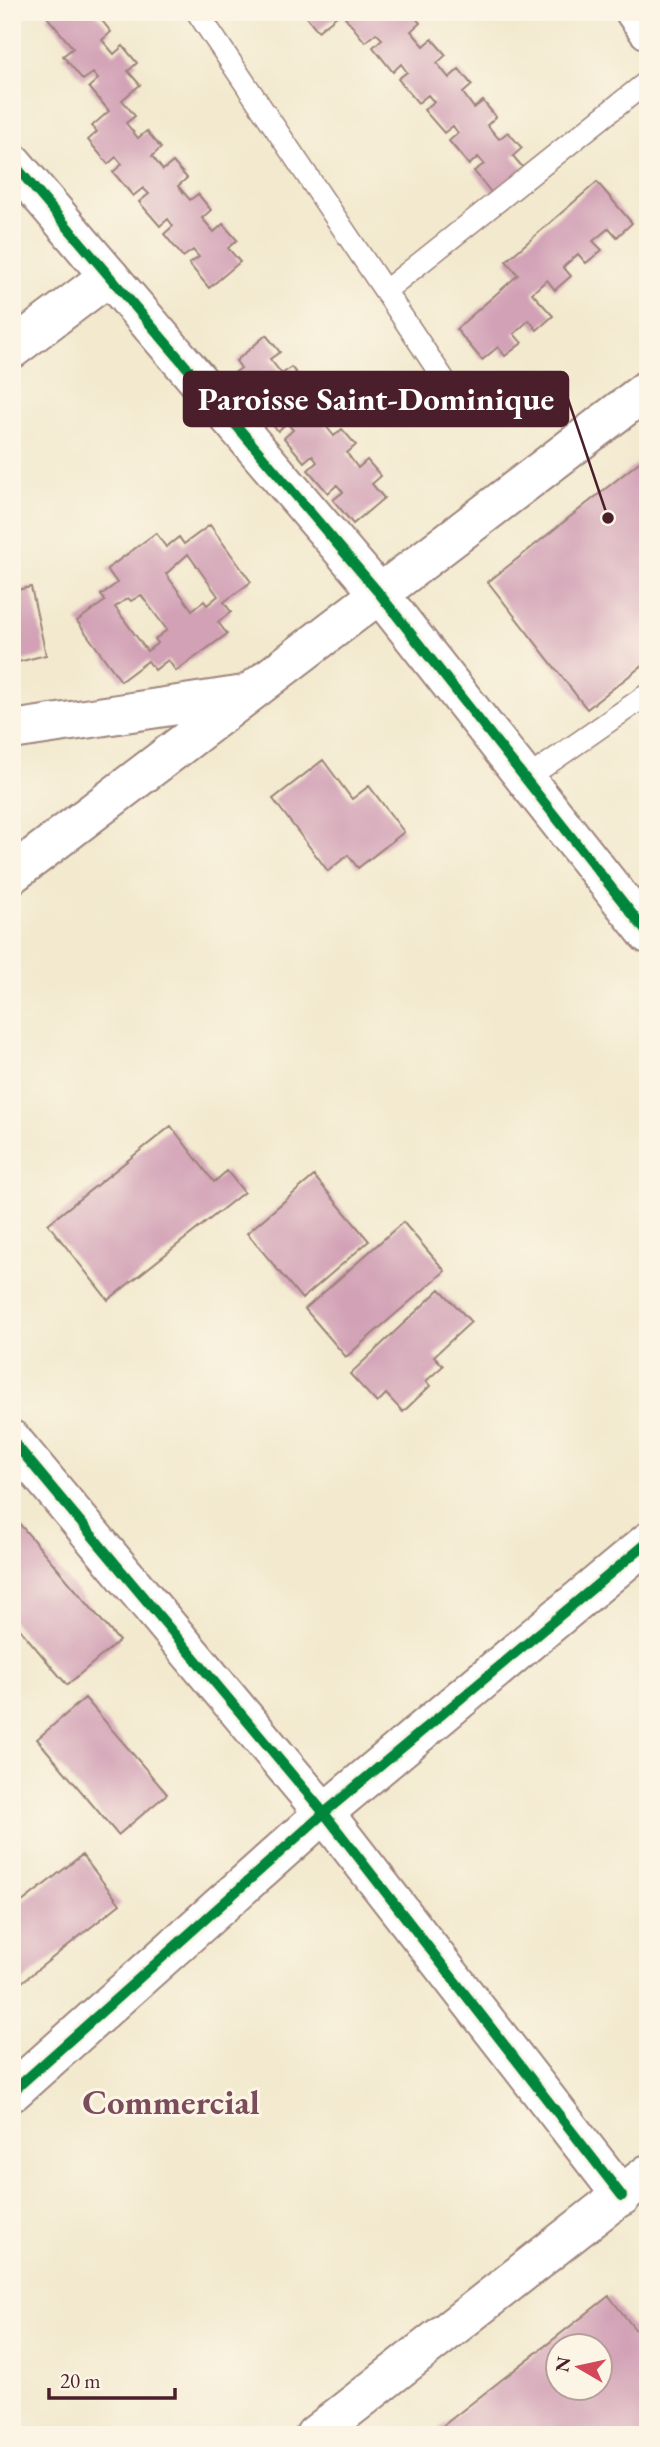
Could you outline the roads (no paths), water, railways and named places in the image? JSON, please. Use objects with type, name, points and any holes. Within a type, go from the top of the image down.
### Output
[{"type":"street","points":[[635,12],[648,30]]},
{"type":"street","points":[[12,162],[378,592],[648,934]]},
{"type":"street","points":[[12,349],[109,276]]},
{"type":"street","points":[[12,874],[378,592],[648,389]]},
{"type":"street","points":[[12,730],[246,695]]},
{"type":"street","points":[[12,1440],[635,2185],[315,2435]]},
{"type":"street","points":[[12,2092],[324,1813],[648,1542]]},
{"type":"lane","points":[[197,12],[443,377]]},
{"type":"lane","points":[[385,291],[648,81]]},
{"type":"lane","points":[[526,779],[648,694]]},
{"type":"place","name":"Paroisse Saint-Dominique","points":[[608,518]]},
{"type":"district","name":"Commercial","points":[[171,2102]]}]
